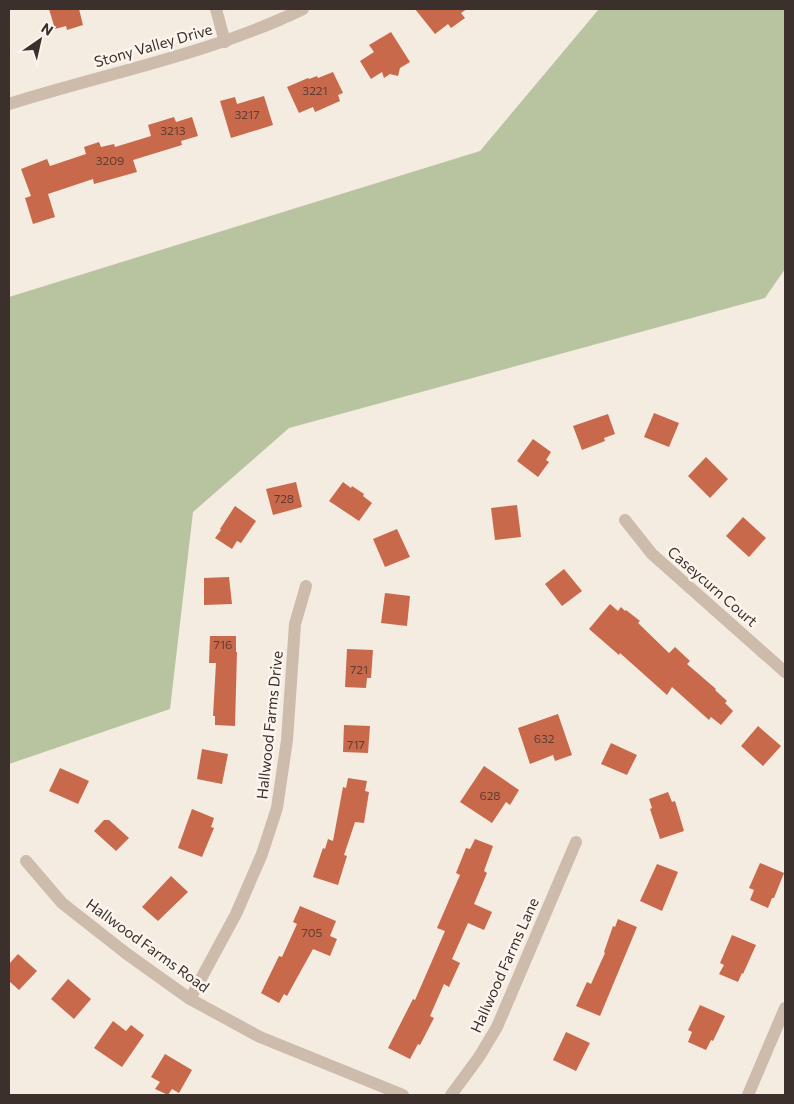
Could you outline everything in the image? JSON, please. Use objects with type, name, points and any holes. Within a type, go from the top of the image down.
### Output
[{"type":"street","points":[[216,9],[224,42]]},
{"type":"street","name":"Stony Valley Drive","points":[[9,104],[224,42],[270,25],[303,9]]},
{"type":"street","name":"Caseycurn Court","points":[[625,520],[652,554],[785,672]]},
{"type":"street","name":"Hallwood Farms Drive","points":[[190,999],[236,914],[262,854],[277,808],[287,740],[295,624],[306,586]]},
{"type":"street","name":"Hallwood Farms Lane","points":[[450,1095],[479,1057],[497,1027],[576,842]]},
{"type":"street","name":"Hallwood Farms Road","points":[[26,861],[62,903],[127,954],[190,999],[260,1037],[403,1095]]},
{"type":"street","points":[[748,1095],[785,1008]]},
{"type":"green space","points":[[599,9],[785,9],[785,269],[765,298],[289,428],[193,512],[170,709],[9,764],[9,297],[480,151]]},
{"type":"building","points":[[49,9],[79,9],[83,25],[67,30],[66,26],[55,29]]},
{"type":"building","points":[[415,9],[467,9],[461,13],[465,18],[451,28],[448,24],[435,34]]},
{"type":"building","points":[[391,32],[410,62],[400,68],[398,76],[390,74],[384,78],[382,72],[371,79],[360,61],[374,52],[369,45]]},
{"type":"building","points":[[333,72],[343,93],[338,95],[340,101],[315,112],[313,107],[299,113],[287,87],[308,78],[317,76],[318,78]]},
{"type":"building","points":[[264,96],[273,125],[231,138],[220,101],[235,97],[237,104]]},
{"type":"building","points":[[174,117],[176,122],[192,117],[198,136],[181,141],[182,145],[133,160],[137,172],[94,184],[93,179],[48,194],[55,217],[33,224],[25,198],[31,196],[21,169],[47,159],[50,166],[86,154],[84,147],[99,142],[101,147],[114,144],[115,147],[151,136],[148,125]]},
{"type":"building","points":[[654,413],[679,423],[669,447],[644,437]]},
{"type":"building","points":[[608,414],[615,434],[604,438],[605,441],[582,450],[573,426]]},
{"type":"building","points":[[533,439],[551,452],[546,460],[549,462],[538,477],[517,461]]},
{"type":"building","points":[[706,457],[728,479],[710,498],[688,476]]},
{"type":"building","points":[[296,482],[302,507],[273,515],[266,489]]},
{"type":"building","points":[[343,482],[364,494],[363,496],[372,503],[359,521],[329,501]]},
{"type":"building","points":[[517,505],[521,537],[495,540],[491,508]]},
{"type":"building","points":[[235,506],[256,521],[241,543],[237,541],[232,549],[215,538]]},
{"type":"building","points":[[743,517],[766,538],[749,557],[726,536]]},
{"type":"building","points":[[397,529],[410,557],[385,567],[373,539]]},
{"type":"building","points":[[564,569],[582,591],[562,606],[545,584]]},
{"type":"building","points":[[229,577],[232,604],[204,605],[204,578]]},
{"type":"building","points":[[385,593],[410,596],[407,626],[381,623]]},
{"type":"building","points":[[610,604],[618,611],[621,607],[640,621],[638,623],[669,653],[675,647],[690,661],[687,664],[716,689],[733,711],[721,725],[711,717],[709,720],[672,687],[667,695],[620,653],[619,655],[589,629]]},
{"type":"building","points":[[210,636],[236,636],[235,726],[215,725],[215,716],[213,716],[216,663],[209,663]]},
{"type":"building","points":[[347,649],[373,650],[371,678],[367,678],[366,688],[345,687]]},
{"type":"building","points":[[558,714],[572,755],[555,761],[553,755],[530,764],[518,728]]},
{"type":"building","points":[[344,725],[370,726],[368,753],[343,752]]},
{"type":"building","points":[[758,726],[781,746],[763,766],[741,746]]},
{"type":"building","points":[[611,743],[637,755],[627,775],[601,764]]},
{"type":"building","points":[[202,749],[228,754],[222,784],[197,779]]},
{"type":"building","points":[[484,766],[519,790],[510,805],[506,802],[492,823],[460,802]]},
{"type":"building","points":[[60,768],[89,781],[78,804],[49,791]]},
{"type":"building","points":[[348,778],[367,781],[365,791],[369,792],[364,823],[355,822],[344,855],[347,856],[338,885],[313,877],[328,839],[333,841],[343,787],[346,788]]},
{"type":"building","points":[[668,792],[672,802],[675,801],[684,831],[660,839],[650,809],[652,808],[649,799]]},
{"type":"building","points":[[192,809],[214,818],[211,827],[214,828],[202,857],[178,848]]},
{"type":"building","points":[[104,820],[109,820],[129,838],[116,851],[94,831]]},
{"type":"building","points":[[475,839],[493,846],[484,871],[487,873],[474,904],[492,912],[484,930],[468,923],[452,959],[460,963],[449,987],[444,984],[430,1016],[434,1018],[420,1045],[418,1044],[410,1059],[388,1048],[413,999],[415,1000],[445,931],[437,928],[460,875],[456,873],[466,848],[470,849]]},
{"type":"building","points":[[760,863],[784,873],[768,908],[750,900],[754,890],[749,888]]},
{"type":"building","points":[[657,864],[678,872],[662,911],[640,901]]},
{"type":"building","points":[[171,876],[188,892],[158,921],[142,907]]},
{"type":"building","points":[[300,906],[336,921],[330,936],[337,939],[330,956],[313,949],[287,996],[284,994],[279,1003],[261,993],[279,956],[282,957],[297,924],[293,922]]},
{"type":"building","points":[[618,919],[637,927],[600,1016],[576,1006],[587,982],[591,984],[605,953],[613,926],[615,927]]},
{"type":"building","points":[[732,935],[756,945],[738,982],[719,974],[724,965],[720,963]]},
{"type":"building","points":[[18,954],[37,971],[19,990],[9,981],[9,964]]},
{"type":"building","points":[[68,979],[91,999],[74,1019],[51,999]]},
{"type":"building","points":[[700,1005],[725,1016],[713,1041],[711,1040],[706,1050],[688,1042],[692,1032],[688,1030]]},
{"type":"building","points":[[113,1021],[126,1031],[131,1025],[144,1035],[122,1067],[94,1048]]},
{"type":"building","points":[[566,1032],[590,1043],[576,1071],[553,1060]]},
{"type":"building","points":[[165,1054],[192,1070],[179,1093],[172,1089],[168,1095],[155,1089],[160,1082],[151,1077]]}]
